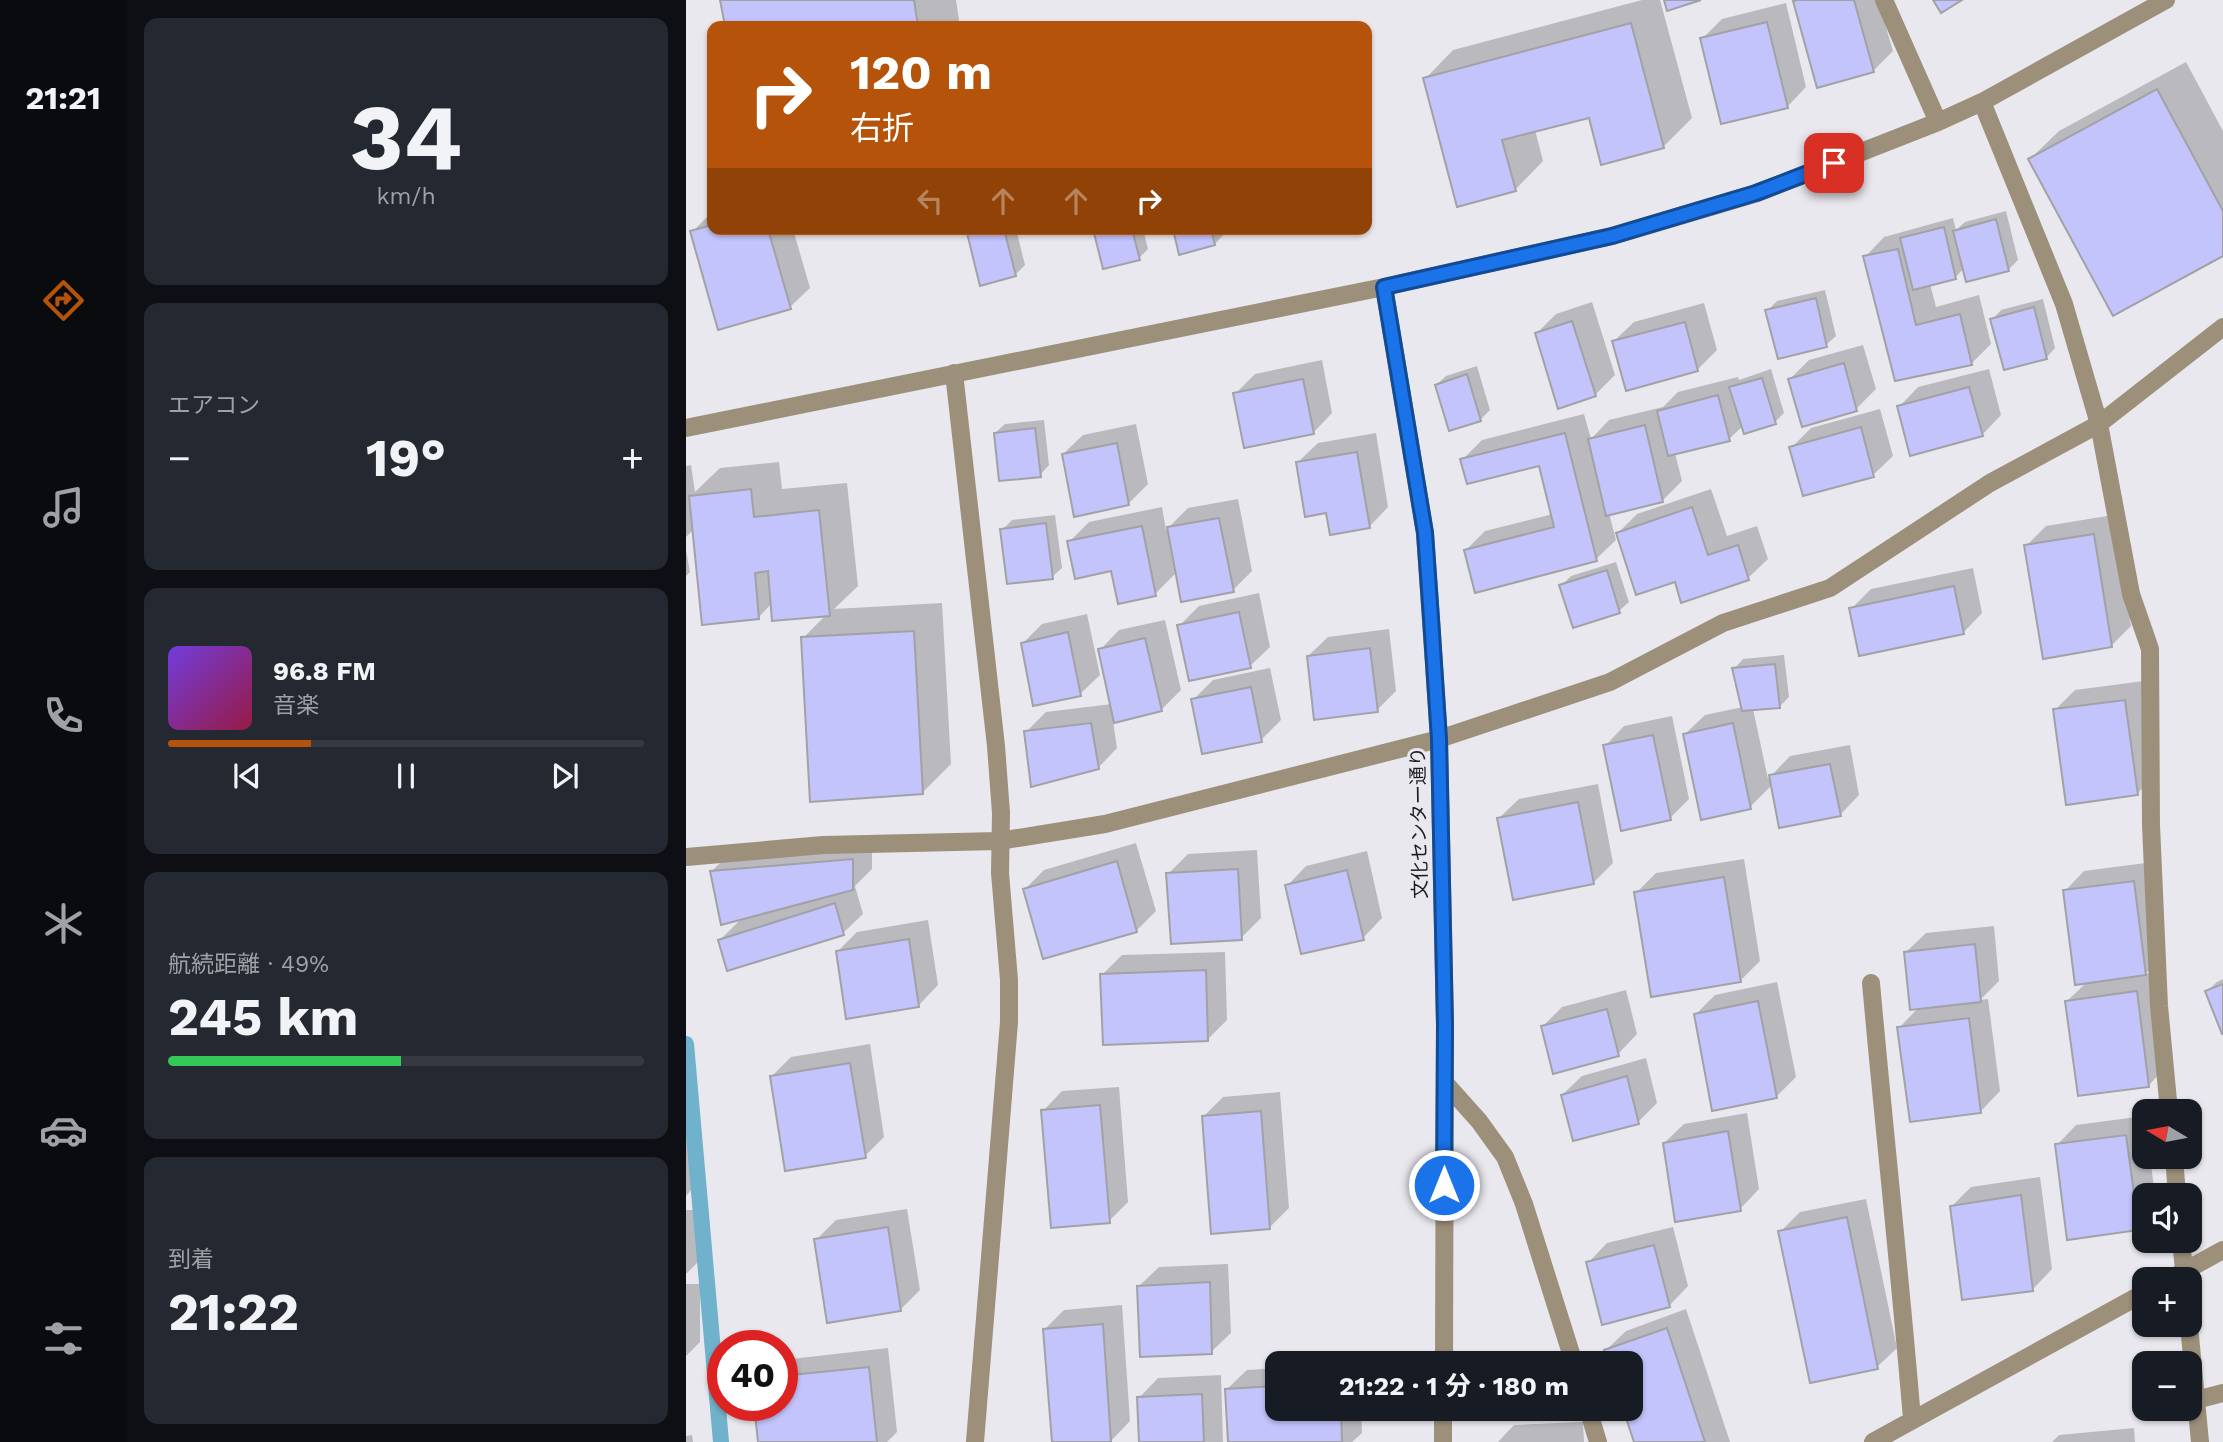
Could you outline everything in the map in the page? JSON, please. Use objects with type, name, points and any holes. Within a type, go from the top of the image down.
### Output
[{"type":"street","points":[[1884,0],[1938,122]]},
{"type":"street","points":[[686,428],[1384,287],[1625,233],[1756,193],[1938,122],[1982,102],[2166,0]]},
{"type":"street","points":[[1982,102],[2064,304],[2099,424],[2131,594],[2150,649],[2151,825],[2160,1006],[2168,1099]]},
{"type":"street","name":"文化センター通り","points":[[1384,287],[1425,533],[1439,739],[1444,1083],[1444,1351]]},
{"type":"street","points":[[686,857],[823,845],[999,841],[1105,824],[1439,739],[1610,682],[1723,623],[1830,588],[1990,483],[2099,424],[2223,327]]},
{"type":"street","points":[[954,373],[996,746],[1001,813],[999,841],[1009,980],[1009,1022],[975,1442]]},
{"type":"street","points":[[1871,982],[1912,1419]]},
{"type":"street","points":[[1444,1083],[1479,1121],[1505,1157],[1524,1204],[1570,1351]]},
{"type":"street","points":[[2196,1267],[2223,1250]]},
{"type":"street","points":[[1873,1442],[2132,1300]]},
{"type":"street","points":[[2202,1399],[2223,1394]]},
{"type":"street","points":[[1443,1421],[1443,1442]]},
{"type":"street","points":[[1592,1421],[1598,1442]]},
{"type":"street","points":[[2198,1421],[2200,1442]]},
{"type":"building","points":[[720,0],[914,0],[917,21],[724,21]]},
{"type":"building","points":[[1664,0],[1701,0],[1667,11]]},
{"type":"building","points":[[1854,0],[1874,72],[1817,88],[1793,1]]},
{"type":"building","points":[[1933,0],[1962,0],[1941,13]]},
{"type":"building","points":[[1767,22],[1788,108],[1721,124],[1700,38]]},
{"type":"building","points":[[1631,23],[1664,148],[1601,165],[1589,118],[1502,140],[1516,191],[1457,207],[1423,78]]},
{"type":"building","points":[[2157,89],[2223,211],[2223,256],[2113,316],[2028,159]]},
{"type":"building","points":[[1996,219],[2009,271],[1966,282],[1953,231]]},
{"type":"building","points":[[707,226],[707,235],[770,235],[791,309],[718,330],[690,231]]},
{"type":"building","points":[[1944,227],[1956,279],[1913,290],[1900,238]]},
{"type":"building","points":[[967,235],[1006,235],[1016,276],[980,286]]},
{"type":"building","points":[[1094,235],[1134,235],[1140,260],[1103,269]]},
{"type":"building","points":[[1174,235],[1212,235],[1215,245],[1179,255]]},
{"type":"building","points":[[1898,249],[1916,325],[1960,314],[1972,365],[1895,381],[1863,256]]},
{"type":"building","points":[[1816,298],[1827,347],[1778,359],[1765,310]]},
{"type":"building","points":[[2034,307],[2047,359],[2004,370],[1990,319]]},
{"type":"building","points":[[1572,321],[1596,396],[1558,409],[1535,333]]},
{"type":"building","points":[[1685,322],[1698,371],[1626,391],[1612,341]]},
{"type":"building","points":[[1844,363],[1857,411],[1802,427],[1788,379]]},
{"type":"building","points":[[1467,374],[1481,421],[1449,431],[1435,385]]},
{"type":"building","points":[[1762,378],[1776,424],[1744,434],[1729,387]]},
{"type":"building","points":[[1303,379],[1314,434],[1244,448],[1233,393]]},
{"type":"building","points":[[1969,387],[1983,436],[1910,456],[1897,406]]},
{"type":"building","points":[[1718,395],[1730,441],[1668,456],[1657,411]]},
{"type":"building","points":[[1645,425],[1663,502],[1606,516],[1588,439]]},
{"type":"building","points":[[1861,427],[1874,477],[1803,496],[1789,447]]},
{"type":"building","points":[[1035,428],[1041,477],[999,481],[994,433]]},
{"type":"building","points":[[1565,433],[1597,561],[1475,593],[1464,550],[1554,527],[1539,466],[1467,484],[1460,459]]},
{"type":"building","points":[[1117,443],[1129,505],[1074,517],[1062,454]]},
{"type":"building","points":[[1357,452],[1370,528],[1330,535],[1326,513],[1305,517],[1296,462]]},
{"type":"building","points":[[751,489],[754,517],[819,510],[830,616],[772,621],[768,571],[755,573],[759,619],[702,625],[689,496]]},
{"type":"building","points":[[1692,507],[1708,555],[1738,545],[1749,580],[1681,603],[1675,582],[1636,595],[1616,533]]},
{"type":"building","points":[[1219,518],[1234,592],[1181,602],[1167,527]]},
{"type":"building","points":[[1046,523],[1053,579],[1007,584],[1000,529]]},
{"type":"building","points":[[1142,526],[1156,596],[1118,604],[1111,571],[1075,579],[1067,541]]},
{"type":"building","points":[[2094,534],[2112,647],[2043,659],[2024,545]]},
{"type":"building","points":[[1607,570],[1620,613],[1573,628],[1559,585]]},
{"type":"building","points":[[1954,586],[1964,634],[1859,656],[1849,608]]},
{"type":"building","points":[[1239,612],[1251,668],[1189,681],[1177,625]]},
{"type":"building","points":[[914,631],[923,794],[810,802],[801,637]]},
{"type":"building","points":[[1068,632],[1081,696],[1033,706],[1021,643]]},
{"type":"building","points":[[1145,638],[1162,711],[1114,723],[1098,649]]},
{"type":"building","points":[[1370,648],[1378,712],[1314,720],[1307,656]]},
{"type":"building","points":[[1775,664],[1780,708],[1742,711],[1732,668]]},
{"type":"building","points":[[1251,687],[1262,742],[1202,754],[1191,699]]},
{"type":"building","points":[[2125,700],[2138,795],[2066,805],[2053,709]]},
{"type":"building","points":[[1091,723],[1099,769],[1031,787],[1024,731]]},
{"type":"building","points":[[1733,723],[1751,809],[1701,820],[1683,734]]},
{"type":"building","points":[[1653,735],[1671,820],[1621,831],[1603,745]]},
{"type":"building","points":[[1830,764],[1841,816],[1779,828],[1769,775]]},
{"type":"building","points":[[1578,802],[1594,884],[1513,900],[1497,818]]},
{"type":"building","points":[[853,859],[853,890],[721,925],[710,871]]},
{"type":"building","points":[[1117,861],[1137,932],[1043,959],[1023,889]]},
{"type":"building","points":[[1238,869],[1242,940],[1171,944],[1166,873]]},
{"type":"building","points":[[1347,870],[1364,940],[1301,954],[1285,885]]},
{"type":"building","points":[[1724,877],[1741,982],[1651,997],[1634,892]]},
{"type":"building","points":[[2134,881],[2146,975],[2075,985],[2063,890]]},
{"type":"building","points":[[835,903],[844,935],[727,971],[718,940]]},
{"type":"building","points":[[909,939],[919,1007],[846,1019],[836,951]]},
{"type":"building","points":[[1975,944],[1981,1002],[1910,1010],[1904,952]]},
{"type":"building","points":[[1206,970],[1208,1041],[1103,1045],[1100,974]]},
{"type":"building","points":[[2223,984],[2223,1034],[2222,1034],[2205,991]]},
{"type":"building","points":[[2137,991],[2149,1087],[2078,1096],[2065,1001]]},
{"type":"building","points":[[1758,1001],[1777,1098],[1712,1111],[1694,1014]]},
{"type":"building","points":[[1607,1009],[1619,1056],[1553,1074],[1541,1026]]},
{"type":"building","points":[[1969,1018],[1981,1113],[1910,1122],[1897,1027]]},
{"type":"building","points":[[850,1063],[866,1158],[785,1171],[770,1076]]},
{"type":"building","points":[[1627,1076],[1639,1124],[1573,1141],[1561,1095]]},
{"type":"building","points":[[1100,1105],[1110,1223],[1051,1228],[1041,1110]]},
{"type":"building","points":[[1261,1111],[1270,1229],[1211,1234],[1202,1116]]},
{"type":"building","points":[[1728,1131],[1741,1211],[1675,1222],[1663,1143]]},
{"type":"building","points":[[2126,1135],[2133,1183],[2132,1231],[2067,1240],[2055,1144]]},
{"type":"building","points":[[2021,1195],[2033,1291],[1962,1300],[1950,1206]]},
{"type":"building","points":[[1847,1217],[1878,1369],[1810,1383],[1778,1231]]},
{"type":"building","points":[[888,1227],[901,1311],[827,1323],[814,1239]]},
{"type":"building","points":[[1654,1245],[1670,1307],[1602,1325],[1586,1262]]},
{"type":"building","points":[[1210,1282],[1212,1354],[1140,1357],[1137,1286]]},
{"type":"building","points":[[1103,1324],[1111,1442],[1052,1442],[1043,1329]]},
{"type":"building","points":[[1667,1328],[1705,1442],[1634,1442],[1627,1421],[1643,1421],[1643,1351],[1604,1350]]},
{"type":"building","points":[[869,1367],[877,1442],[758,1442],[756,1421],[798,1421],[798,1374]]},
{"type":"building","points":[[1265,1387],[1265,1421],[1341,1421],[1342,1442],[1228,1442],[1225,1389]]},
{"type":"building","points":[[1202,1394],[1204,1442],[1139,1442],[1137,1397]]},
{"type":"waterway","points":[[686,1044],[721,1442]]},
{"type":"route","points":[[1444,1185],[1445,1025],[1439,739],[1431,618],[1425,533],[1384,287],[1612,236],[1756,193],[1834,163]]}]
